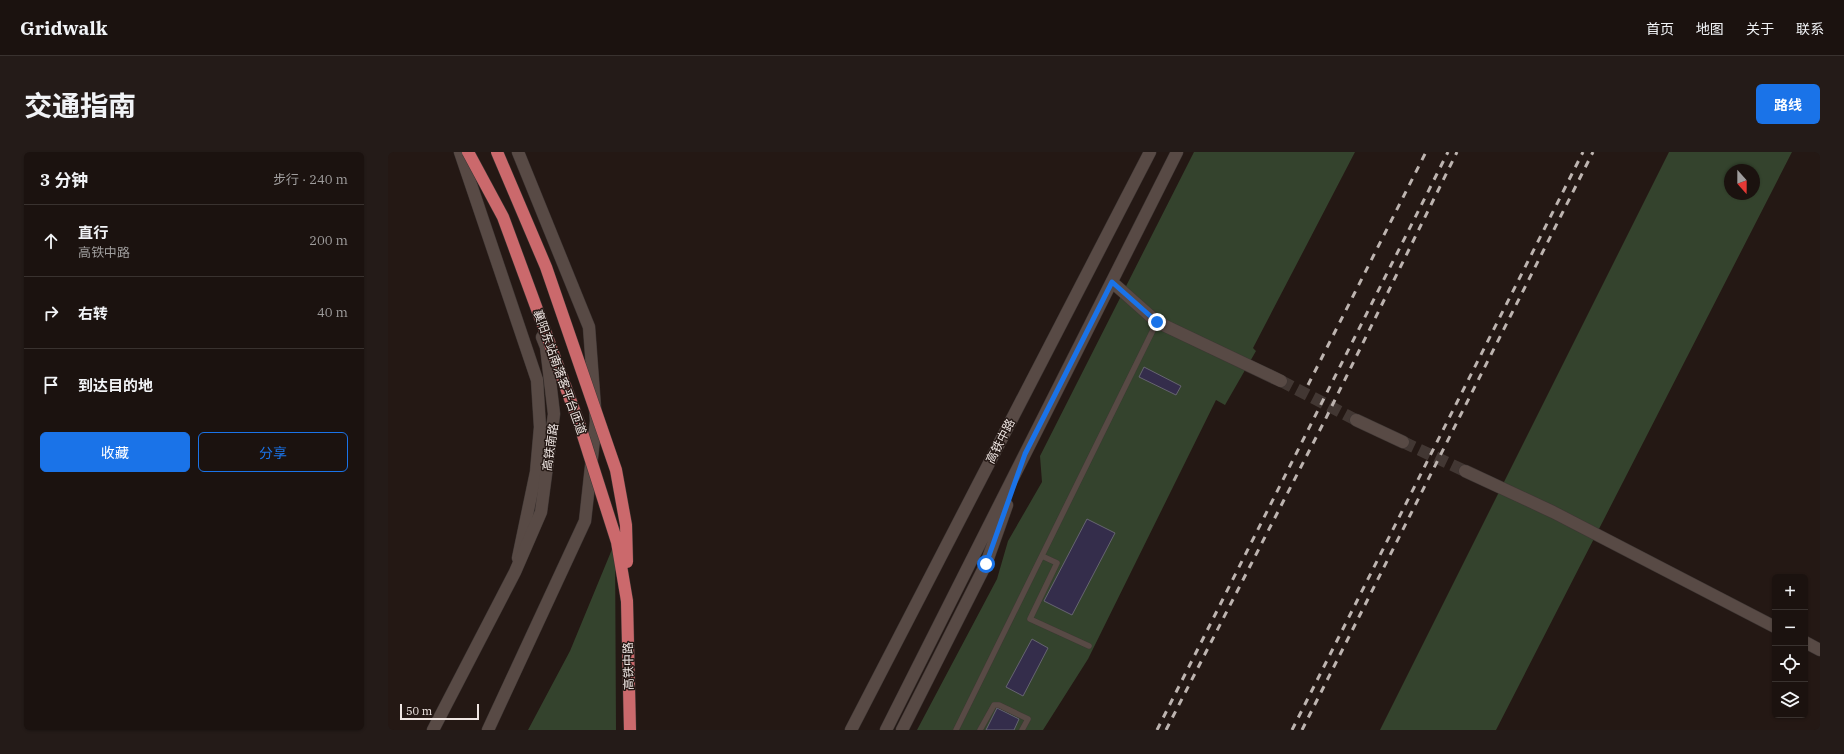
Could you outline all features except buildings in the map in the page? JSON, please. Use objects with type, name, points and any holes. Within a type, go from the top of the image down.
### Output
[{"type":"highway","name":"襄阳东站南落客平台匝道","points":[[468,152],[503,218],[580,426],[617,542],[627,601]]},
{"type":"highway","points":[[497,152],[546,267],[616,470],[626,525],[627,601]]},
{"type":"highway","name":"高铁中路","points":[[627,601],[630,730]]},
{"type":"street","points":[[460,152],[537,380],[540,427],[536,472],[515,572]]},
{"type":"street","name":"高铁南路","points":[[433,730],[515,572],[541,512],[554,414],[546,347],[474,152]]},
{"type":"street","points":[[488,730],[585,521],[596,422],[589,327],[518,152]]},
{"type":"street","name":"高铁中路","points":[[851,730],[1150,152]]},
{"type":"street","points":[[886,730],[1177,152]]},
{"type":"street","points":[[1112,282],[1157,322],[1281,381]]},
{"type":"street","points":[[1356,420],[1403,442]]},
{"type":"street","points":[[902,730],[986,564],[1025,454]]},
{"type":"street","points":[[1465,471],[1553,512],[1772,625]]},
{"type":"street","points":[[1808,644],[1820,650]]},
{"type":"street","points":[[495,730],[501,702]]},
{"type":"lane","points":[[956,730],[1157,322]]},
{"type":"lane","points":[[1042,556],[1057,564],[1030,619],[1088,646]]},
{"type":"lane","points":[[980,730],[994,705],[999,705],[1028,720],[1022,730]]},
{"type":"green space","points":[[1194,152],[1355,152],[1253,348],[1256,351],[1225,405],[1216,400],[1088,659],[1043,730],[917,730],[997,579],[1008,541],[1042,482],[1040,456]]},
{"type":"green space","points":[[1669,152],[1792,152],[1496,730],[1380,730]]},
{"type":"green space","points":[[615,542],[616,730],[528,730],[570,651]]},
{"type":"tunnel","points":[[1281,381],[1356,420]]},
{"type":"tunnel","points":[[1403,442],[1465,471]]},
{"type":"railway","points":[[1308,385],[1426,152]]},
{"type":"railway","points":[[1157,730],[1448,152]]},
{"type":"railway","points":[[1166,730],[1325,420],[1457,152]]},
{"type":"railway","points":[[1292,730],[1583,152]]},
{"type":"railway","points":[[1302,730],[1593,152]]},
{"type":"route","points":[[986,564],[1025,454],[1112,282],[1157,322]]}]
